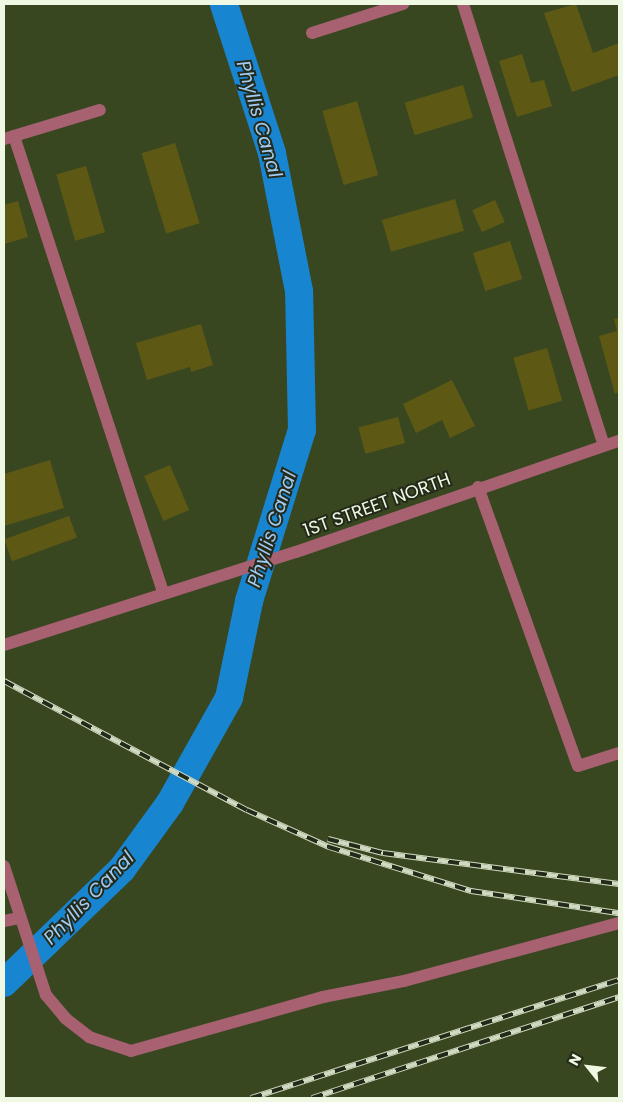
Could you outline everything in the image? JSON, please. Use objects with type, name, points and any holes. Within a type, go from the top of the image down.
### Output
[{"type":"street","points":[[312,33],[403,4]]},
{"type":"street","points":[[464,4],[604,445]]},
{"type":"street","points":[[100,110],[9,137],[163,592]]},
{"type":"street","name":"1ST STREET NORTH","points":[[4,645],[163,592],[296,552],[619,441]]},
{"type":"street","points":[[478,488],[578,766],[619,752]]},
{"type":"street","points":[[4,866],[25,941],[46,995],[65,1018],[89,1037],[131,1051],[323,997],[404,980],[619,923]]},
{"type":"street","points":[[4,921],[19,918]]},
{"type":"building","points":[[576,4],[593,53],[619,43],[619,75],[572,92],[544,13]]},
{"type":"building","points":[[522,54],[531,83],[544,80],[552,106],[517,117],[499,61]]},
{"type":"building","points":[[463,85],[473,118],[415,135],[405,103]]},
{"type":"building","points":[[357,101],[378,175],[344,185],[322,111]]},
{"type":"building","points":[[175,143],[200,223],[166,234],[142,153]]},
{"type":"building","points":[[86,166],[105,232],[75,241],[56,175]]},
{"type":"building","points":[[455,199],[464,231],[391,252],[382,220]]},
{"type":"building","points":[[495,200],[505,222],[482,232],[472,210]]},
{"type":"building","points":[[18,201],[28,237],[4,244],[4,205]]},
{"type":"building","points":[[510,241],[522,279],[485,291],[473,253]]},
{"type":"building","points":[[619,318],[619,392],[615,394],[599,336],[617,331],[614,319]]},
{"type":"building","points":[[201,324],[213,365],[191,372],[190,367],[147,380],[136,343]]},
{"type":"building","points":[[547,348],[562,401],[529,411],[513,358]]},
{"type":"building","points":[[452,380],[475,426],[450,438],[442,420],[416,433],[403,404]]},
{"type":"building","points":[[398,417],[405,443],[365,454],[358,428]]},
{"type":"building","points":[[50,460],[64,508],[4,526],[4,474]]},
{"type":"building","points":[[170,465],[189,510],[163,521],[144,476]]},
{"type":"building","points":[[69,516],[77,538],[12,561],[4,540]]},
{"type":"waterway","name":"Phyllis Canal","points":[[4,983],[122,869],[170,803],[229,698],[249,601],[302,430],[299,291],[272,153],[224,4]]},
{"type":"railway","points":[[4,681],[247,810],[329,847],[471,891],[619,913]]},
{"type":"railway","points":[[328,839],[383,853],[619,884]]},
{"type":"railway","points":[[251,1098],[619,980]]},
{"type":"railway","points":[[312,1098],[619,997]]}]
